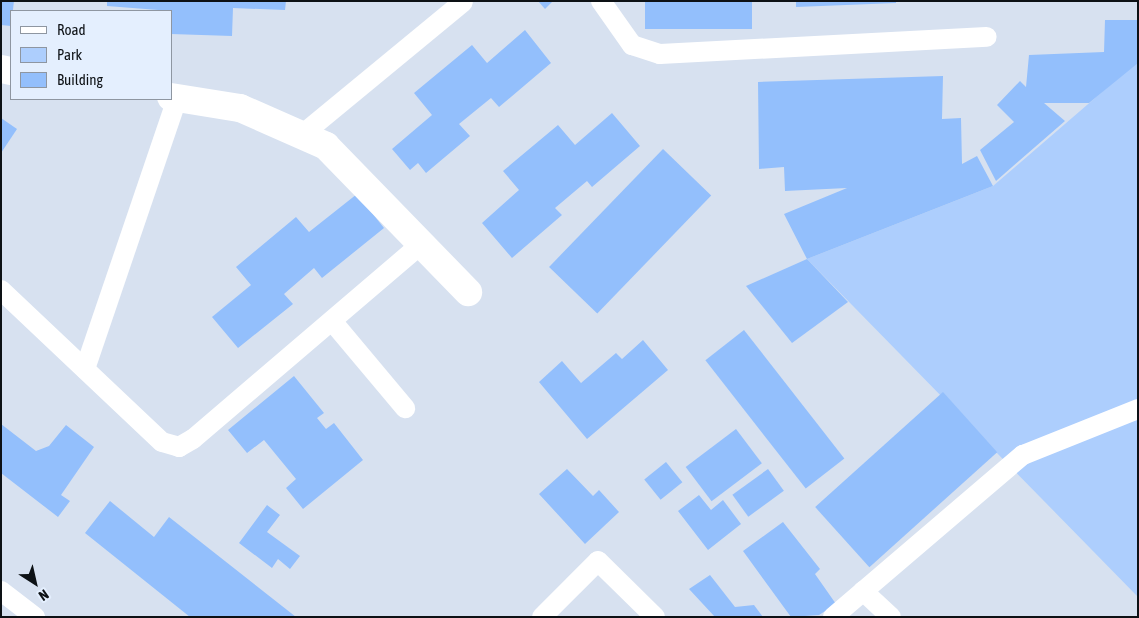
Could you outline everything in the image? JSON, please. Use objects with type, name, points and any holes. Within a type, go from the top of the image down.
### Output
[{"type":"street","points":[[174,97],[240,108],[304,134],[326,146],[468,292]]},
{"type":"lane","points":[[601,1],[632,45],[660,54],[987,37]]},
{"type":"lane","points":[[304,134],[462,2]]},
{"type":"lane","points":[[84,369],[174,97]]},
{"type":"lane","points":[[1,290],[162,442],[179,447],[193,440],[421,244]]},
{"type":"lane","points":[[332,320],[405,408]]},
{"type":"lane","points":[[833,617],[1023,455],[1138,409]]},
{"type":"lane","points":[[542,617],[598,561],[655,617]]},
{"type":"lane","points":[[1,590],[35,617]]},
{"type":"lane","points":[[864,591],[891,617]]},
{"type":"green space","points":[[1138,61],[1138,597],[807,259],[993,186]]},
{"type":"building","points":[[1,1],[14,1],[13,10],[10,10],[10,26],[1,25]]},
{"type":"building","points":[[107,1],[286,1],[285,10],[233,8],[232,36],[172,34],[172,10],[107,6]]},
{"type":"building","points":[[538,1],[553,1],[545,9]]},
{"type":"building","points":[[645,1],[752,1],[752,29],[645,29]]},
{"type":"building","points":[[796,1],[896,1],[896,3],[796,7]]},
{"type":"building","points":[[1105,20],[1138,20],[1138,63],[1089,103],[1044,103],[1065,121],[996,181],[980,150],[1014,122],[997,105],[1020,81],[1026,87],[1029,55],[1104,52]]},
{"type":"building","points":[[525,30],[551,63],[499,107],[491,98],[459,124],[470,136],[426,173],[418,163],[410,170],[392,149],[432,115],[414,93],[472,45],[487,63]]},
{"type":"building","points":[[943,76],[942,119],[961,118],[962,164],[977,156],[993,186],[807,259],[784,214],[847,188],[785,191],[784,167],[759,169],[758,82]]},
{"type":"building","points":[[612,113],[640,146],[592,187],[587,181],[555,208],[562,215],[512,258],[482,223],[519,190],[503,171],[558,125],[575,145]]},
{"type":"building","points":[[1,118],[17,129],[1,153]]},
{"type":"building","points":[[663,149],[711,196],[597,314],[549,267]]},
{"type":"building","points":[[357,194],[384,228],[322,278],[314,268],[284,294],[293,304],[238,348],[212,317],[251,285],[236,267],[296,217],[309,232]]},
{"type":"building","points":[[807,259],[848,302],[792,343],[746,286]]},
{"type":"building","points":[[744,330],[844,458],[806,489],[705,360]]},
{"type":"building","points":[[643,340],[668,370],[587,439],[539,382],[562,361],[581,383],[616,353],[622,359]]},
{"type":"building","points":[[294,376],[324,413],[317,418],[326,429],[334,423],[363,460],[303,509],[286,488],[296,479],[264,440],[247,453],[228,430]]},
{"type":"building","points":[[943,392],[997,452],[869,567],[815,507]]},
{"type":"building","points":[[1,424],[36,451],[49,446],[66,425],[94,447],[61,495],[70,501],[58,517],[1,473]]},
{"type":"building","points":[[736,429],[762,463],[712,501],[686,467]]},
{"type":"building","points":[[666,462],[682,482],[661,500],[644,480]]},
{"type":"building","points":[[567,469],[593,496],[599,490],[619,512],[585,544],[539,494]]},
{"type":"building","points":[[768,469],[784,491],[748,517],[732,495]]},
{"type":"building","points":[[699,495],[711,510],[723,500],[741,524],[708,550],[678,511]]},
{"type":"building","points":[[110,501],[154,537],[169,517],[296,617],[190,617],[85,533]]},
{"type":"building","points":[[267,505],[280,515],[267,532],[300,556],[290,569],[278,559],[272,568],[239,543]]},
{"type":"building","points":[[783,522],[820,569],[815,574],[836,604],[819,615],[791,617],[743,551]]},
{"type":"building","points":[[710,575],[735,607],[754,605],[763,617],[715,617],[689,589]]}]
